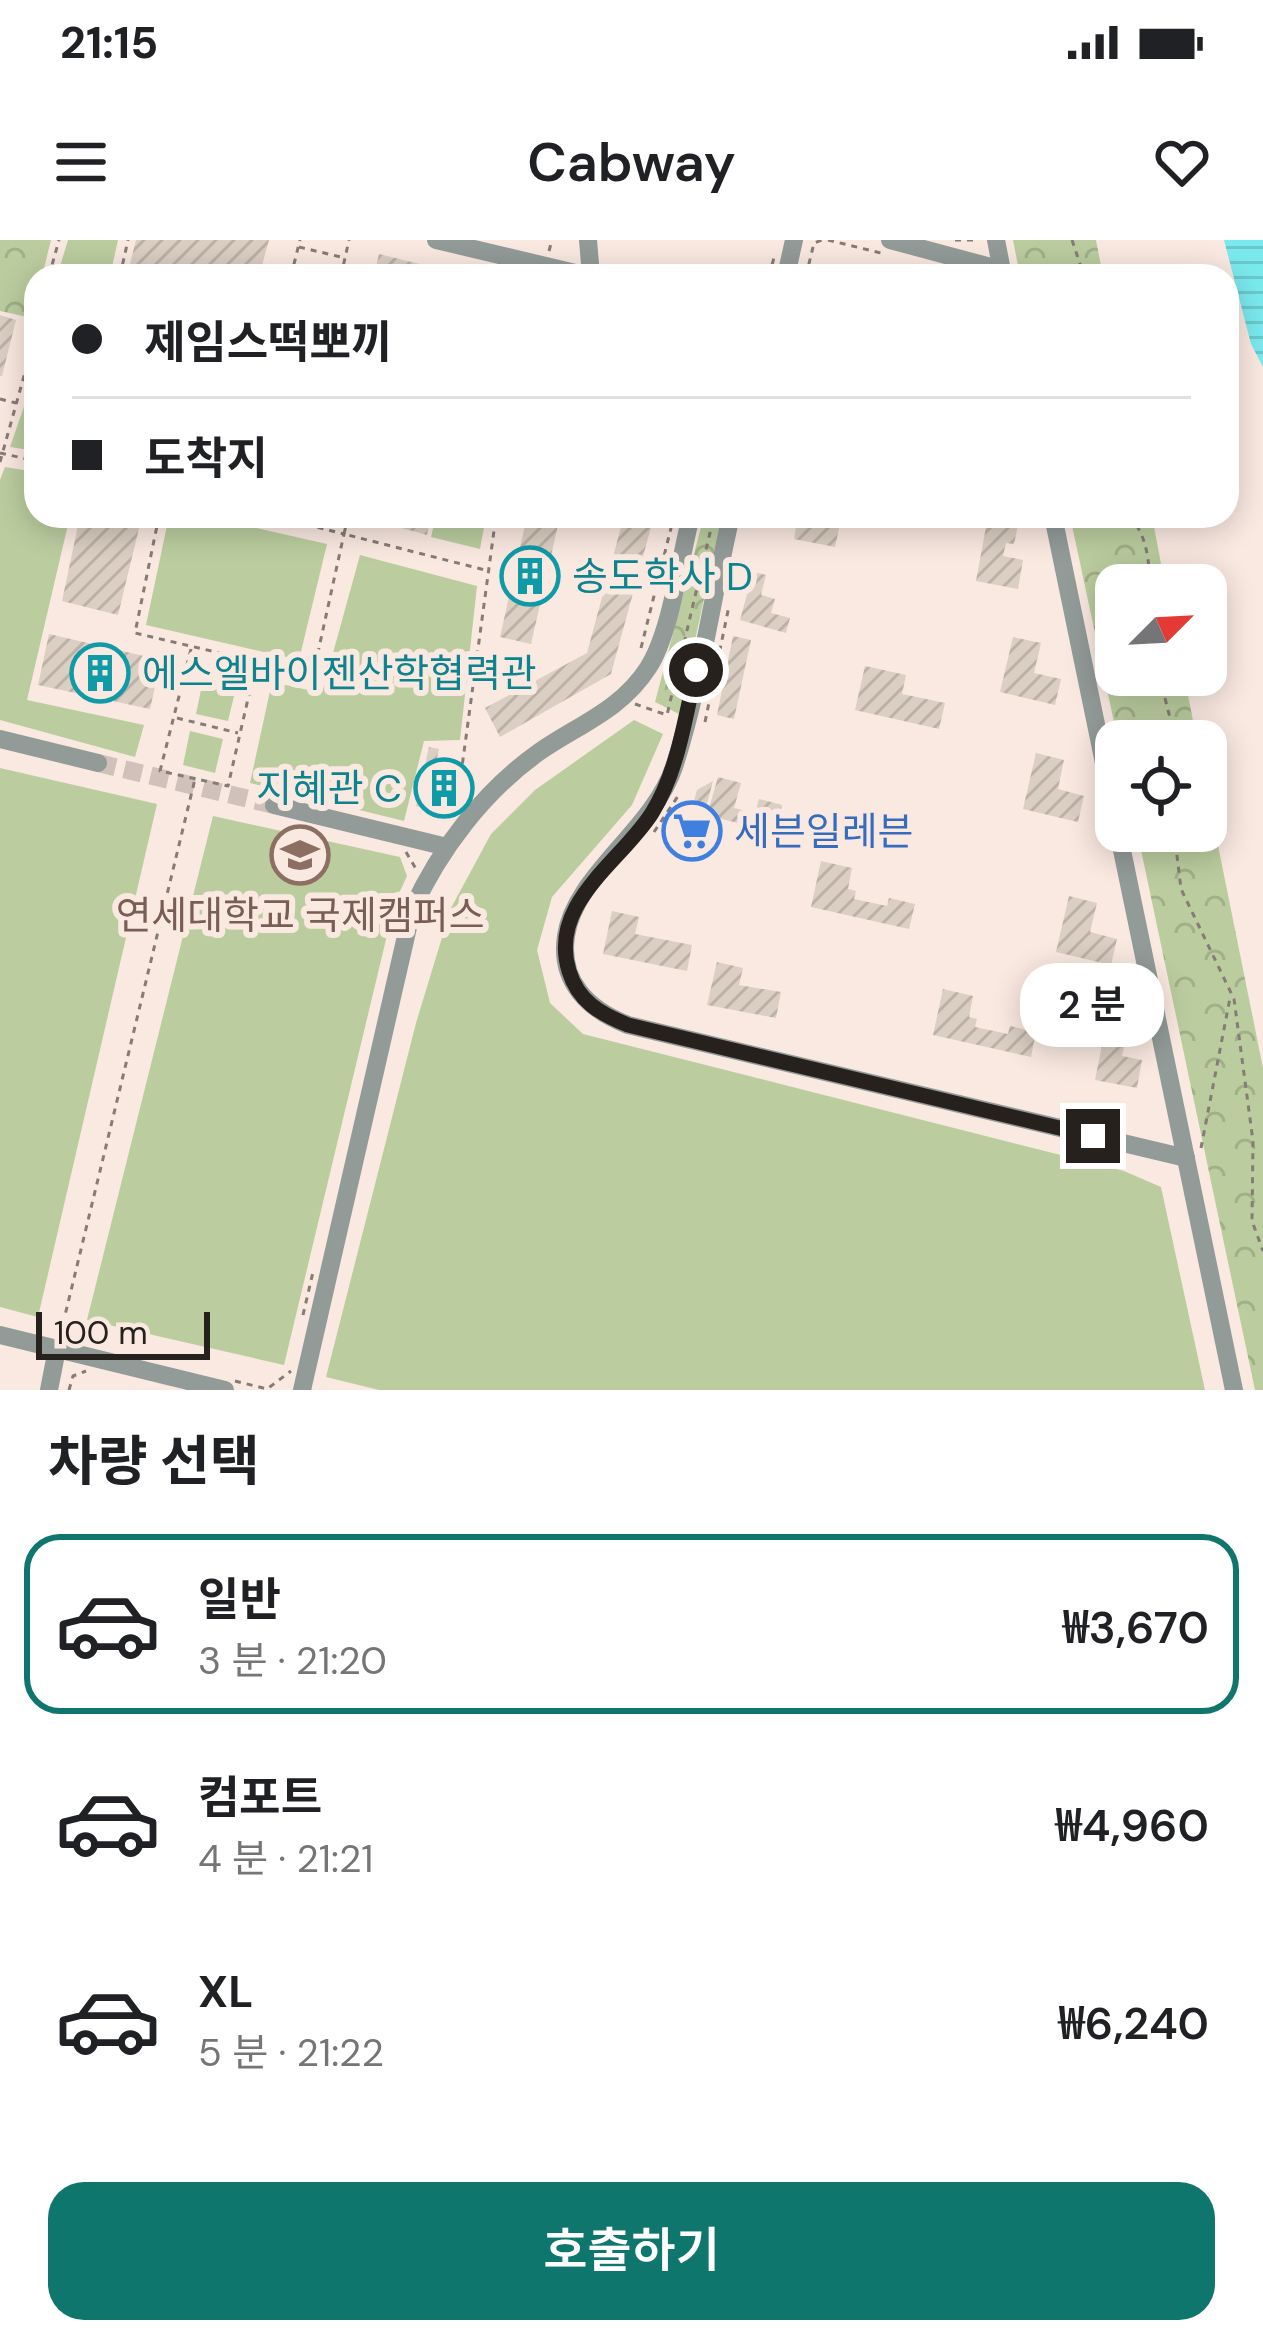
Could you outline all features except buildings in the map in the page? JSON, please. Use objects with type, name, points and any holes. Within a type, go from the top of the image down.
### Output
[{"type":"street","points":[[436,240],[539,264]]},
{"type":"street","points":[[890,240],[971,264]]},
{"type":"street","points":[[302,1390],[412,910],[447,847],[499,786],[534,755],[617,705],[642,677],[660,639],[688,528]]},
{"type":"street","points":[[728,528],[673,768],[652,813],[571,916],[565,952],[583,999],[628,1025],[1192,1157]]},
{"type":"street","points":[[1055,528],[1095,720]]},
{"type":"street","points":[[0,739],[98,763]]},
{"type":"street","points":[[274,805],[447,847]]},
{"type":"street","points":[[1123,852],[1192,1157],[1234,1390]]},
{"type":"street","points":[[0,1335],[64,1344],[224,1384]]},
{"type":"street","points":[[49,1390],[64,1344]]},
{"type":"path","points":[[294,264],[300,240]]},
{"type":"path","points":[[344,264],[349,240]]},
{"type":"path","points":[[809,264],[814,243],[822,240]]},
{"type":"path","points":[[955,240],[977,240]]},
{"type":"path","points":[[298,247],[345,259]]},
{"type":"path","points":[[0,462],[24,380]]},
{"type":"path","points":[[0,399],[18,403]]},
{"type":"path","points":[[157,528],[135,633],[313,675],[345,528]]},
{"type":"path","points":[[321,528],[487,570]]},
{"type":"path","points":[[456,812],[494,528]]},
{"type":"path","points":[[637,658],[671,528]]},
{"type":"path","points":[[621,714],[635,704],[668,715],[711,528]]},
{"type":"path","points":[[1139,528],[1149,564]]},
{"type":"path","points":[[191,647],[160,771],[227,786],[256,662]]},
{"type":"path","points":[[174,717],[240,733]]},
{"type":"path","points":[[64,1344],[195,779]]},
{"type":"path","points":[[645,842],[679,793]]},
{"type":"path","points":[[403,848],[412,858],[417,881]]},
{"type":"path","points":[[1177,852],[1181,889],[1231,993],[1253,1141],[1252,1221],[1263,1251]]},
{"type":"path","points":[[1192,1157],[1231,993]]},
{"type":"path","points":[[302,1327],[304,1297],[318,1257]]},
{"type":"path","points":[[224,1384],[267,1389],[292,1370]]},
{"type":"green space","points":[[0,240],[51,240],[45,264],[24,264],[24,316],[0,311]]},
{"type":"green space","points":[[68,240],[118,240],[113,264],[61,264]]},
{"type":"green space","points":[[1013,240],[1096,240],[1101,264],[1018,264]]},
{"type":"green space","points":[[24,407],[24,449],[10,447]]},
{"type":"green space","points":[[5,467],[24,470],[24,528],[67,528],[27,700],[144,725],[135,757],[0,720],[0,480]]},
{"type":"green space","points":[[166,528],[257,528],[327,544],[299,660],[146,625]]},
{"type":"green space","points":[[433,528],[484,528],[480,549],[431,537]]},
{"type":"green space","points":[[701,528],[719,528],[679,714],[655,702]]},
{"type":"green space","points":[[1073,528],[1154,528],[1161,564],[1095,564],[1095,633]]},
{"type":"green space","points":[[360,555],[477,586],[460,740],[424,741],[404,821],[250,783],[272,682],[322,693]]},
{"type":"green space","points":[[203,680],[236,688],[228,721],[196,714]]},
{"type":"green space","points":[[1108,696],[1188,696],[1193,720],[1114,720]]},
{"type":"green space","points":[[634,720],[663,734],[632,805],[552,897],[537,950],[550,1003],[583,1034],[1124,1171],[1161,1187],[1205,1390],[379,1390],[326,1377],[416,1023],[451,908],[491,834],[535,790]]},
{"type":"green space","points":[[190,731],[223,739],[215,773],[183,765]]},
{"type":"green space","points":[[0,768],[157,804],[38,1317],[0,1307]]},
{"type":"green space","points":[[213,816],[400,857],[407,876],[395,902],[284,1365],[87,1320]]},
{"type":"green space","points":[[1141,852],[1219,852],[1263,1068],[1263,1390],[1255,1390]]},
{"type":"water","points":[[1224,240],[1263,240],[1263,367],[1251,344],[1239,298],[1239,264],[1230,264]]},
{"type":"tunnel","points":[[98,763],[274,805]]},
{"type":"place","name":"송도학사 D","points":[[530,576]]},
{"type":"place","name":"에스엘바이젠산학협력관","points":[[100,673]]},
{"type":"place","name":"지혜관 C","points":[[444,788]]},
{"type":"place","name":"세븐일레븐","points":[[692,831]]},
{"type":"place","name":"연세대학교 국제캠퍼스","points":[[300,855]]},
{"type":"route","points":[[696,670],[673,768],[652,813],[579,900],[571,916],[565,952],[583,999],[628,1025],[1093,1136]]}]
